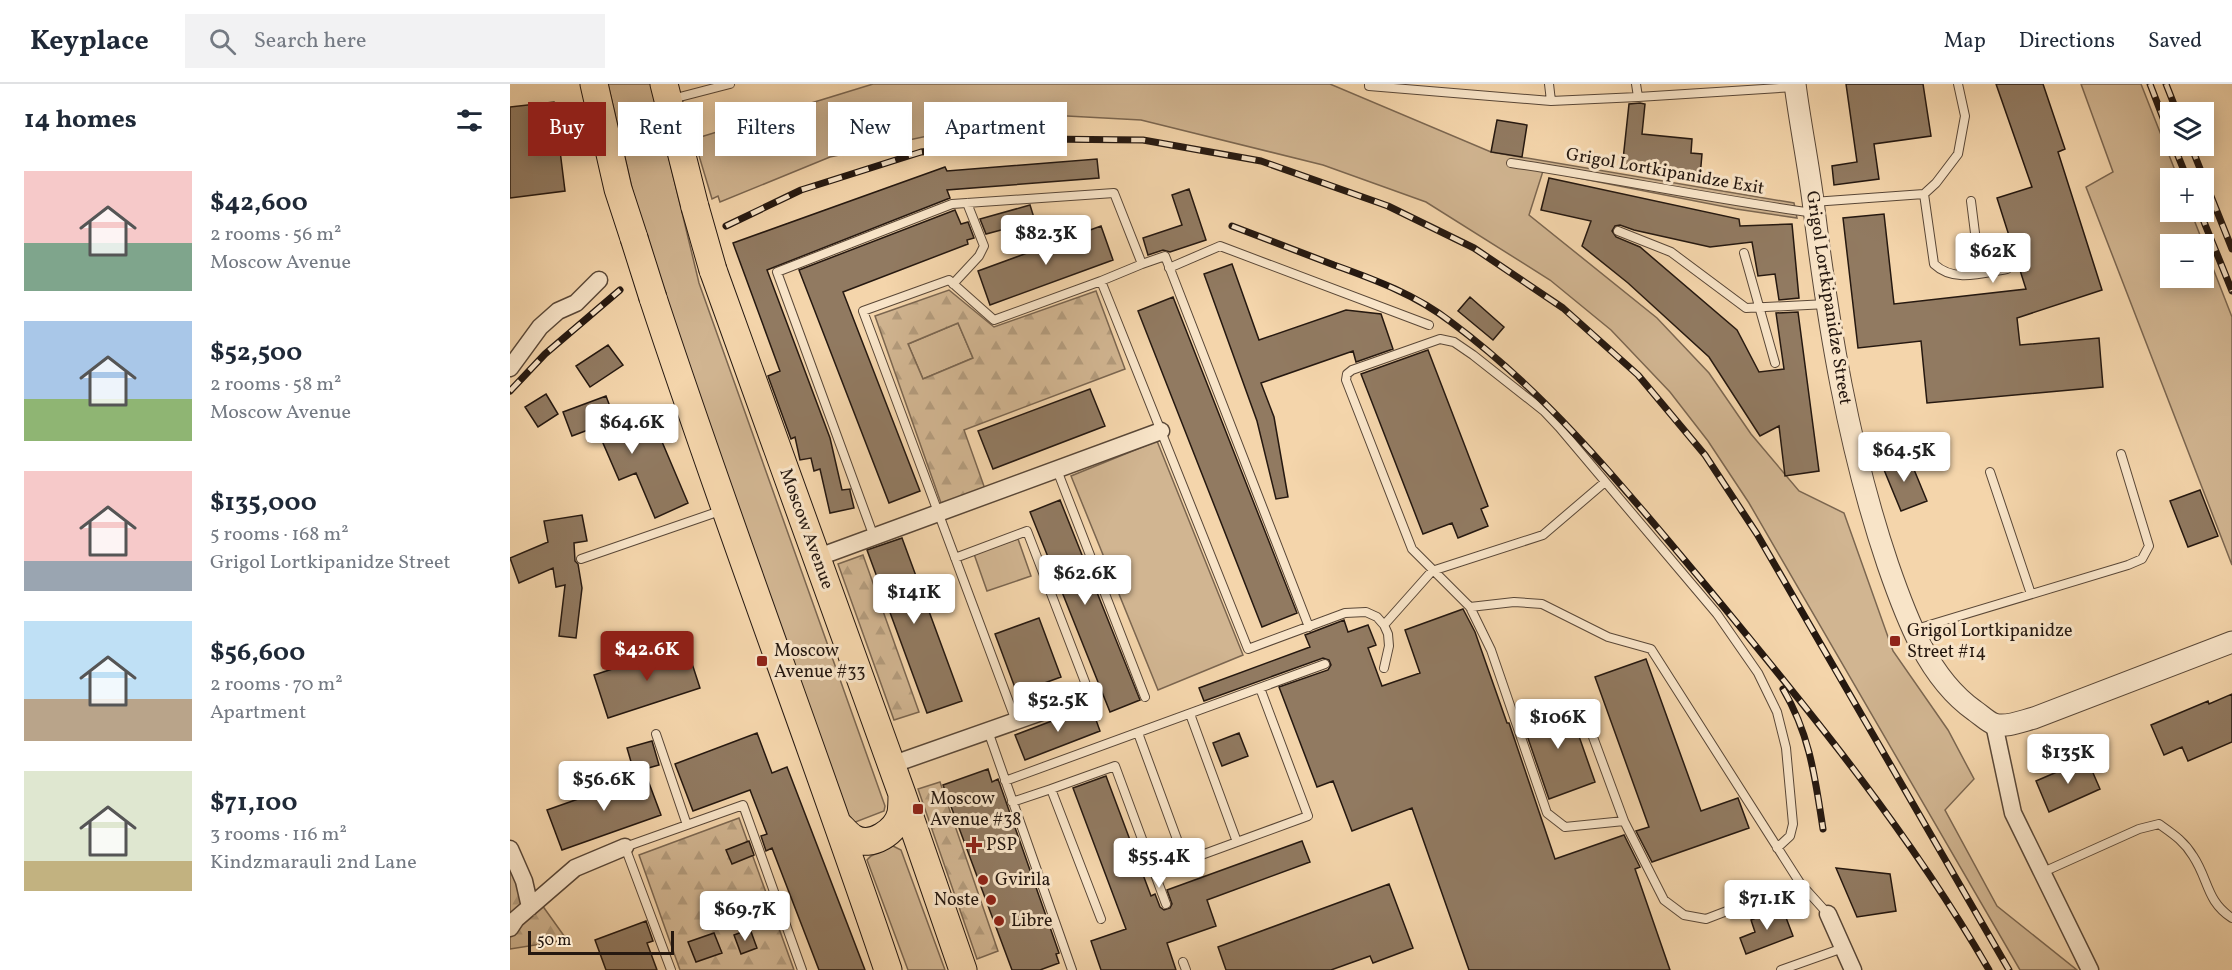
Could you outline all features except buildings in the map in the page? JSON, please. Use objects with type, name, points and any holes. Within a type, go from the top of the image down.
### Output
[{"type":"main road","points":[[594,84],[618,189],[653,298],[888,970]]},
{"type":"main road","name":"Moscow Avenue","points":[[666,92],[694,207],[713,270],[963,970]]},
{"type":"main road","points":[[839,825],[854,838],[864,842],[879,838],[890,832],[897,822],[901,813],[902,794]]},
{"type":"street","name":"Grigol Lortkipanidze Street","points":[[1795,85],[1828,304],[1858,468],[1872,518],[1913,630],[1934,667],[1954,693],[1969,707],[1994,724]]},
{"type":"street","points":[[510,368],[540,327],[558,311],[576,303],[599,280]]},
{"type":"street","points":[[816,558],[1161,431]]},
{"type":"street","points":[[2090,970],[2013,813],[1994,724],[2010,724],[2034,718],[2231,643]]},
{"type":"street","points":[[891,765],[1090,695]]},
{"type":"street","points":[[510,928],[516,919],[575,868],[625,847]]},
{"type":"street","points":[[510,849],[524,881],[530,907]]},
{"type":"street","points":[[1828,914],[1853,970]]},
{"type":"lane","points":[[666,92],[730,84]]},
{"type":"lane","points":[[1369,84],[1369,86],[1551,100],[1638,97],[1795,85]]},
{"type":"lane","points":[[1549,84],[1551,100]]},
{"type":"lane","points":[[1636,84],[1638,97]]},
{"type":"lane","points":[[1958,84],[1965,116],[1958,154],[1936,183],[1924,194],[1934,264],[1943,272],[1952,275],[2007,269]]},
{"type":"lane","name":"Grigol Lortkipanidze Exit","points":[[1511,163],[1601,176],[1745,204],[1813,207],[1924,194]]},
{"type":"lane","points":[[874,537],[777,272],[952,204],[1114,193],[1142,264]]},
{"type":"lane","points":[[1971,201],[1980,273]]},
{"type":"lane","points":[[953,284],[979,256],[984,246],[967,203]]},
{"type":"lane","points":[[1618,231],[1671,252],[1746,308],[1828,304]]},
{"type":"lane","points":[[1169,268],[1220,246],[1429,325]]},
{"type":"lane","points":[[1744,253],[1775,363]]},
{"type":"lane","points":[[1016,721],[863,310],[949,280],[994,320],[1165,255],[1309,627]]},
{"type":"lane","points":[[1101,281],[1248,650],[1345,613],[1366,612],[1377,617],[1384,624],[1388,634],[1389,646],[1383,668]]},
{"type":"lane","points":[[1624,821],[1565,827],[1547,813],[1491,650],[1470,607],[1412,549],[1346,380],[1352,370],[1440,339],[1454,342],[1473,355],[1544,411],[1717,614],[1758,673],[1777,712],[1786,748],[1793,824],[1790,836],[1777,848]]},
{"type":"lane","points":[[1913,630],[2142,559],[2150,546],[2121,454]]},
{"type":"lane","points":[[1057,470],[1146,696]]},
{"type":"lane","points":[[1990,472],[2031,594]]},
{"type":"lane","points":[[1384,624],[1432,571],[1543,535],[1605,482]]},
{"type":"lane","points":[[581,559],[726,509]]},
{"type":"lane","points":[[956,558],[1027,531],[1090,695]]},
{"type":"lane","points":[[1470,607],[1514,602],[1542,604],[1608,637],[1651,649],[1800,883],[1828,914]]},
{"type":"lane","points":[[1005,781],[1325,664]]},
{"type":"lane","points":[[1138,733],[1185,861],[1308,816],[1260,688]]},
{"type":"lane","points":[[1190,714],[1237,842]]},
{"type":"lane","points":[[988,731],[1072,970]]},
{"type":"lane","points":[[656,734],[687,825]]},
{"type":"lane","points":[[1593,737],[1624,821],[1664,900],[1684,915],[1706,919],[1800,883]]},
{"type":"lane","points":[[1012,802],[1115,766],[1166,904]]},
{"type":"lane","points":[[1051,789],[1101,919]]},
{"type":"lane","points":[[671,970],[625,847],[743,805],[802,970]]},
{"type":"lane","points":[[2041,873],[2139,829],[2159,824],[2180,838],[2194,857],[2217,907],[2232,918]]},
{"type":"lane","points":[[1781,970],[1843,948]]},
{"type":"green space","points":[[608,84],[651,84],[655,102],[618,102],[618,127]]},
{"type":"green space","points":[[873,84],[1330,84],[1491,152],[1794,203],[1797,218],[1736,209],[1543,171],[1529,215],[1657,318],[1709,373],[1751,434],[1799,491],[1844,513],[1893,651],[1948,730],[1974,779],[1945,810],[1997,906],[2077,970],[2020,970],[1749,503],[1708,441],[1670,392],[1611,330],[1550,280],[1426,202],[1323,165],[1141,120],[1067,116],[1067,102],[924,102],[924,137],[912,139],[912,102],[828,102],[828,156],[835,156],[720,202],[718,196],[712,199],[699,156],[703,156],[703,136],[715,133],[715,156],[816,156],[814,102]]},
{"type":"green space","points":[[2081,84],[2141,84],[2160,132],[2160,156],[2169,156],[2174,168],[2160,168],[2160,222],[2195,222],[2199,234],[2160,234],[2160,288],[2214,288],[2214,271],[2232,317],[2232,565],[2086,187],[2113,172]]},
{"type":"green space","points":[[625,156],[668,156],[699,283],[885,806],[884,811],[853,823],[850,821],[717,463],[641,227]]},
{"type":"green space","points":[[949,290],[994,327],[1096,291],[1125,369],[964,430],[985,489],[941,503],[875,316]],"holes":[[[958,323],[973,358],[923,379],[908,344]]]},
{"type":"green space","points":[[958,323],[973,358],[923,379],[908,344]]},
{"type":"green space","points":[[1157,441],[1243,655],[1158,690],[1071,476]]},
{"type":"green space","points":[[1018,539],[1031,576],[987,591],[974,554]]},
{"type":"green space","points":[[863,555],[919,712],[894,720],[838,564]]},
{"type":"green space","points":[[940,782],[998,951],[977,959],[918,789]]},
{"type":"green space","points":[[739,818],[794,970],[680,970],[639,855]]},
{"type":"green space","points":[[893,846],[901,850],[945,970],[908,970],[867,860]]},
{"type":"green space","points":[[510,860],[512,863],[567,940],[510,949]]},
{"type":"railway","points":[[2150,84],[2160,110]]},
{"type":"railway","points":[[2166,84],[2173,102]]},
{"type":"railway","points":[[726,226],[801,190],[921,152],[1038,139],[1143,140],[1261,161],[1388,206],[1474,248],[1563,308],[1638,375],[1705,455],[1757,534],[2009,970]]},
{"type":"railway","points":[[2178,156],[2183,168]]},
{"type":"railway","points":[[2195,156],[2232,249]]},
{"type":"railway","points":[[2204,222],[2232,291]]},
{"type":"railway","points":[[1232,226],[1380,283],[1438,312],[1488,351],[1555,414],[1649,517],[1857,773],[1926,870],[1989,970]]},
{"type":"railway","points":[[510,391],[545,354],[620,290]]},
{"type":"railway","points":[[1783,689],[1800,723],[1810,757],[1823,829]]},
{"type":"place","name":"Grigol Lortkipanidze Street #14","points":[[1895,641]]},
{"type":"place","name":"Moscow Avenue #33","points":[[762,661]]},
{"type":"place","name":"Moscow Avenue #38","points":[[918,809]]},
{"type":"place","name":"PSP","points":[[974,845]]},
{"type":"place","name":"Gvirila","points":[[983,880]]},
{"type":"place","name":"Noste","points":[[991,900]]},
{"type":"place","name":"Libre","points":[[999,921]]}]
